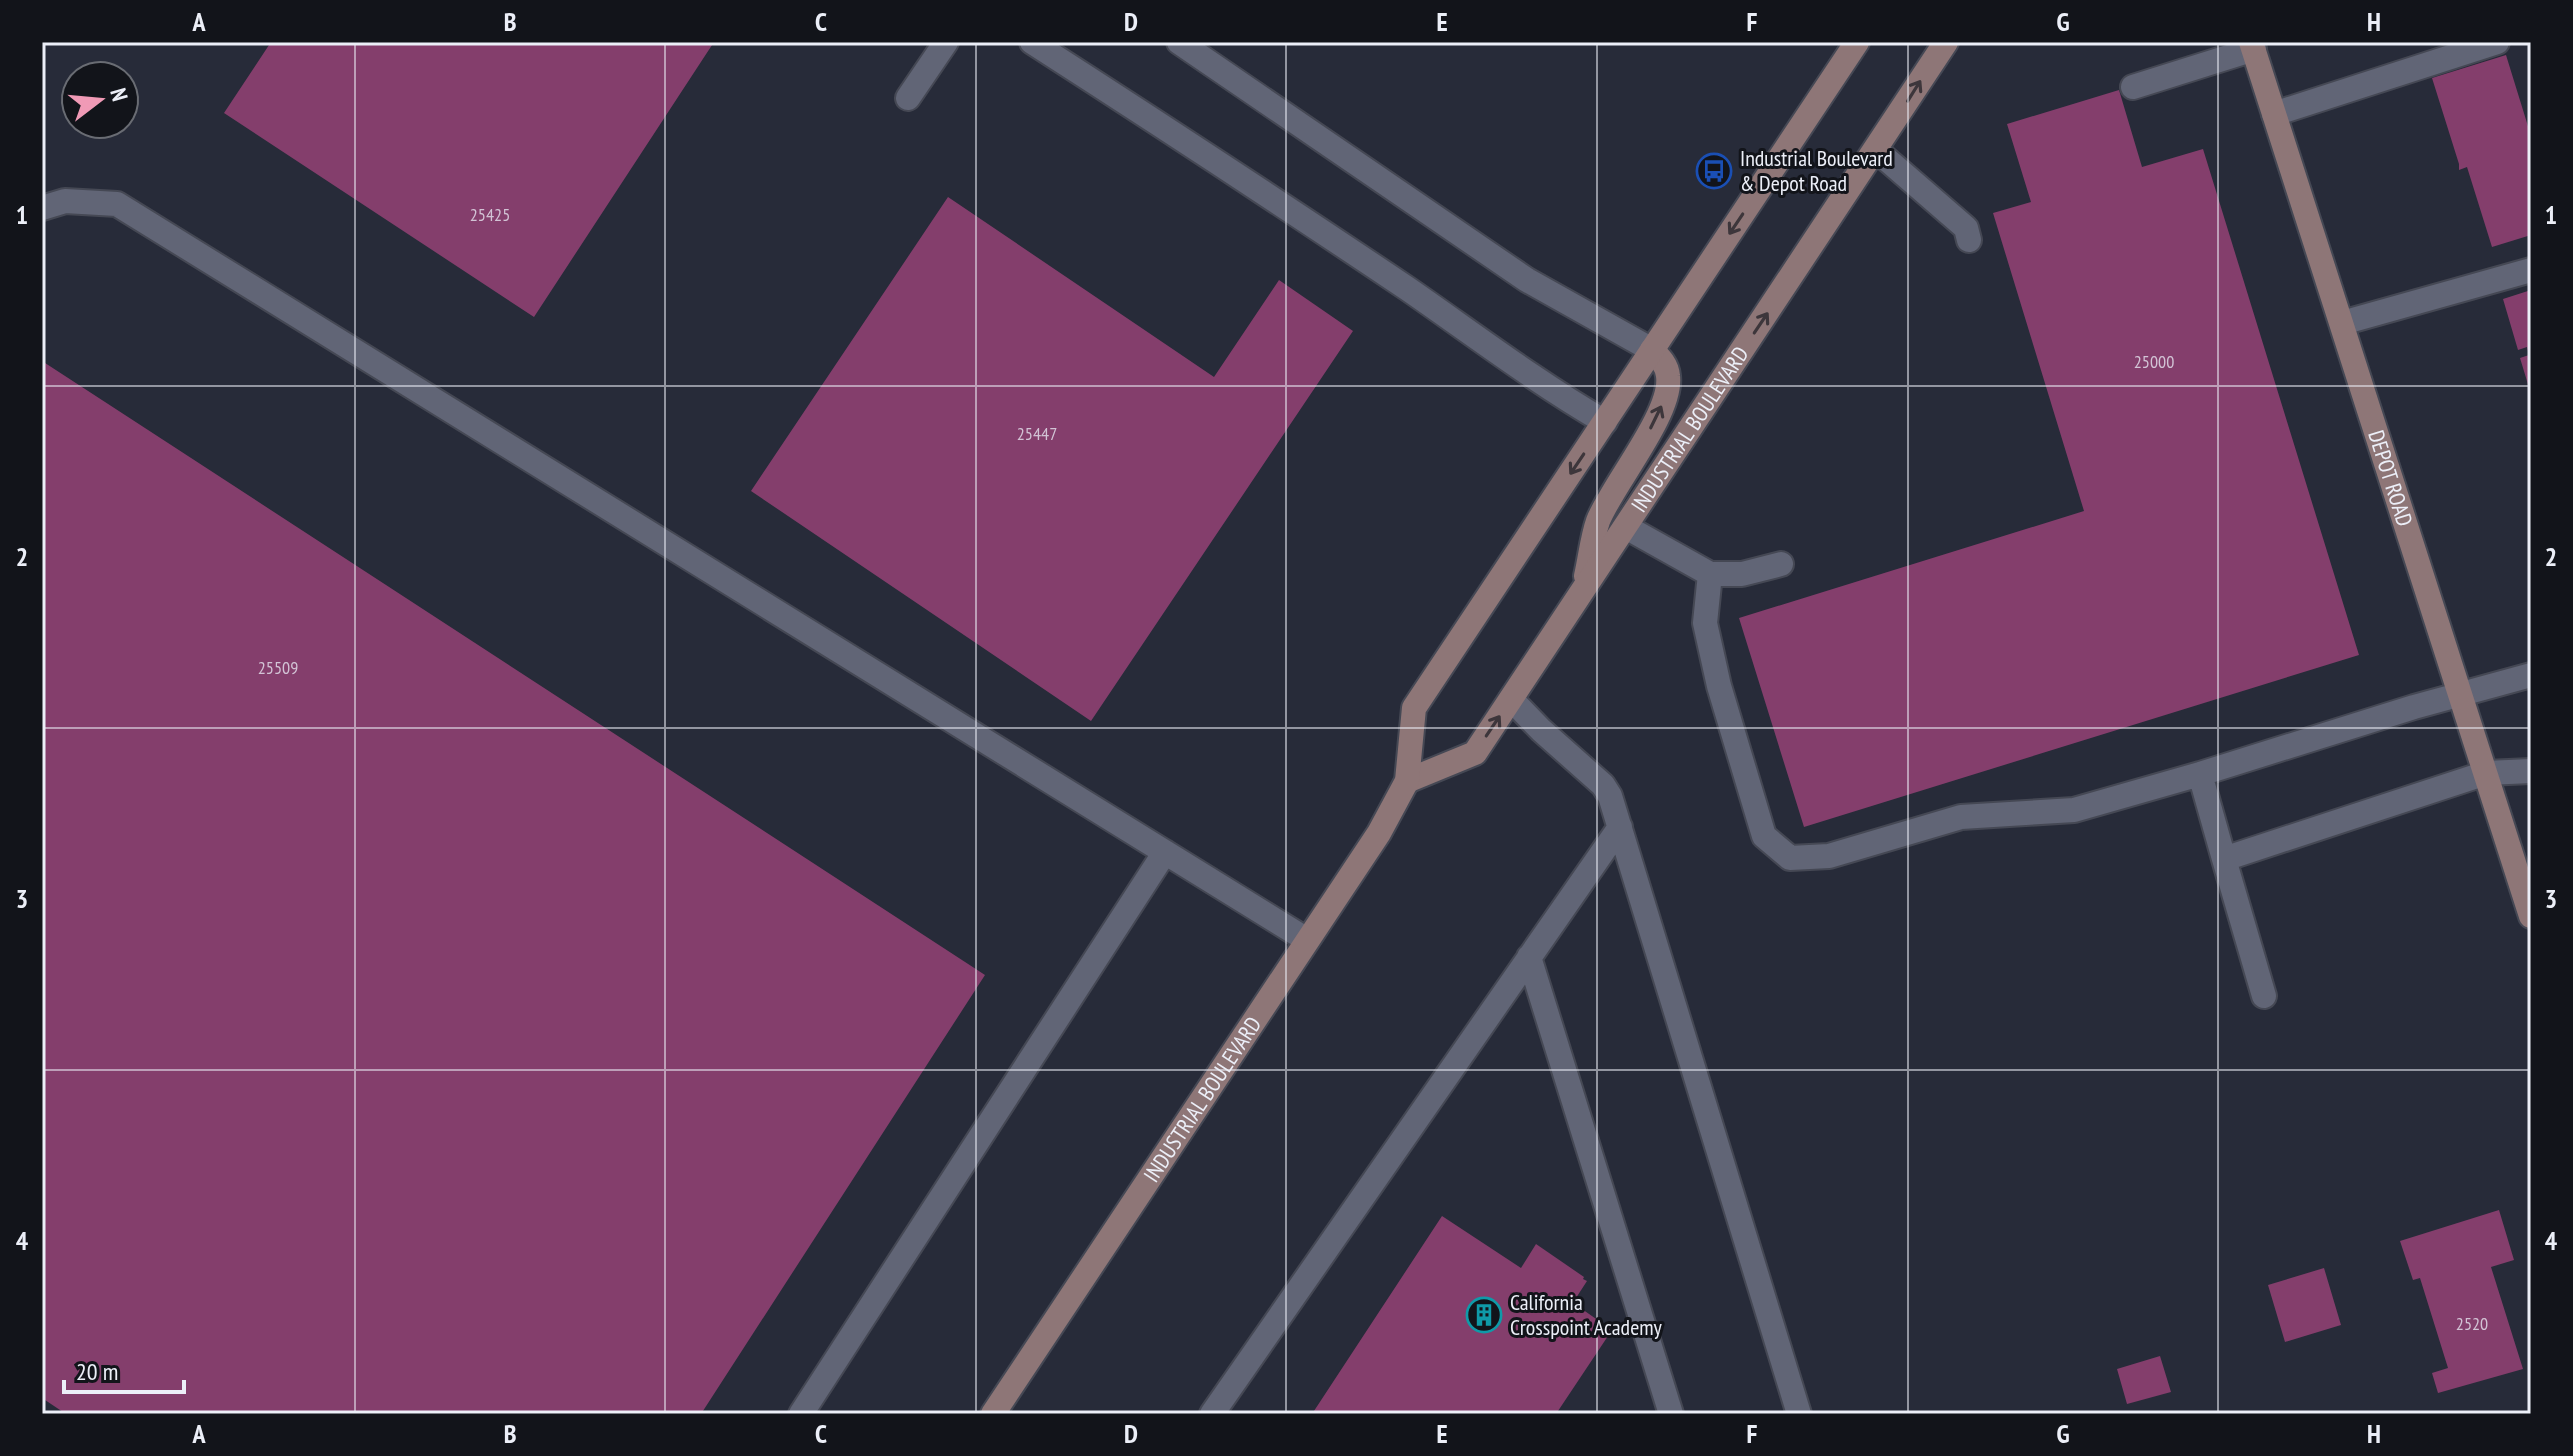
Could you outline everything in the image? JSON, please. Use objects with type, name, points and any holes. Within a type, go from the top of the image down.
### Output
[{"type":"main road","name":"INDUSTRIAL BOULEVARD","points":[[993,1414],[1379,833],[1407,781],[1414,708],[1857,42]]},
{"type":"main road","name":"INDUSTRIAL BOULEVARD","points":[[1407,781],[1475,753],[1946,42]]},
{"type":"main road","name":"DEPOT ROAD","points":[[2252,46],[2531,916]]},
{"type":"main road","points":[[1583,590],[1598,521],[1659,414],[1668,389],[1664,363],[1652,350]]},
{"type":"lane","points":[[908,98],[946,42]]},
{"type":"lane","points":[[1032,42],[1206,153],[1475,335],[1555,393],[1605,422]]},
{"type":"lane","points":[[1179,42],[1205,49],[1527,280],[1652,350]]},
{"type":"lane","points":[[2274,114],[2497,42]]},
{"type":"lane","points":[[2133,87],[2252,46]]},
{"type":"lane","points":[[1876,150],[1966,228],[1969,240]]},
{"type":"lane","points":[[42,208],[65,201],[117,204],[1307,940]]},
{"type":"lane","points":[[2342,323],[2531,270]]},
{"type":"lane","points":[[1626,527],[1710,574],[1742,574],[1781,564]]},
{"type":"lane","points":[[1710,574],[1705,623],[1719,686],[1764,836],[1790,858],[1829,856],[1961,817],[2074,810],[2531,675]]},
{"type":"lane","points":[[1511,699],[1603,785],[1610,796],[1799,1414]]},
{"type":"lane","points":[[2224,859],[2486,773],[2531,771]]},
{"type":"lane","points":[[2200,774],[2264,996]]},
{"type":"lane","points":[[1212,1414],[1620,827]]},
{"type":"lane","points":[[801,1414],[1165,852]]},
{"type":"lane","points":[[1529,957],[1665,1409]]},
{"type":"building","points":[[271,42],[714,42],[534,317],[224,113]]},
{"type":"building","points":[[2506,55],[2531,136],[2531,235],[2492,247],[2467,167],[2459,170],[2432,78]]},
{"type":"building","points":[[2119,90],[2142,167],[2203,149],[2359,655],[1804,827],[1739,618],[2084,511],[1993,213],[2031,202],[2007,124]]},
{"type":"building","points":[[948,197],[1214,377],[1279,280],[1353,331],[1091,721],[751,491]]},
{"type":"building","points":[[2531,290],[2530,391],[2520,358],[2529,355],[2527,347],[2518,350],[2503,299]]},
{"type":"building","points":[[42,361],[985,975],[701,1414],[66,1414],[42,1398]]},
{"type":"building","points":[[2499,1210],[2514,1260],[2491,1267],[2523,1369],[2438,1393],[2432,1373],[2448,1368],[2420,1278],[2413,1280],[2400,1241]]},
{"type":"building","name":"California Crosspoint Academy","points":[[1442,1216],[1521,1268],[1536,1244],[1584,1277],[1587,1281],[1576,1298],[1572,1296],[1569,1300],[1612,1330],[1556,1414],[1312,1414]]},
{"type":"building","points":[[2324,1268],[2341,1325],[2285,1342],[2268,1285]]},
{"type":"building","points":[[2160,1356],[2171,1392],[2127,1404],[2117,1369]]},
{"type":"place","name":"Industrial Boulevard & Depot Road","points":[[1714,171]]},
{"type":"place","name":"California Crosspoint Academy","points":[[1484,1315]]}]
